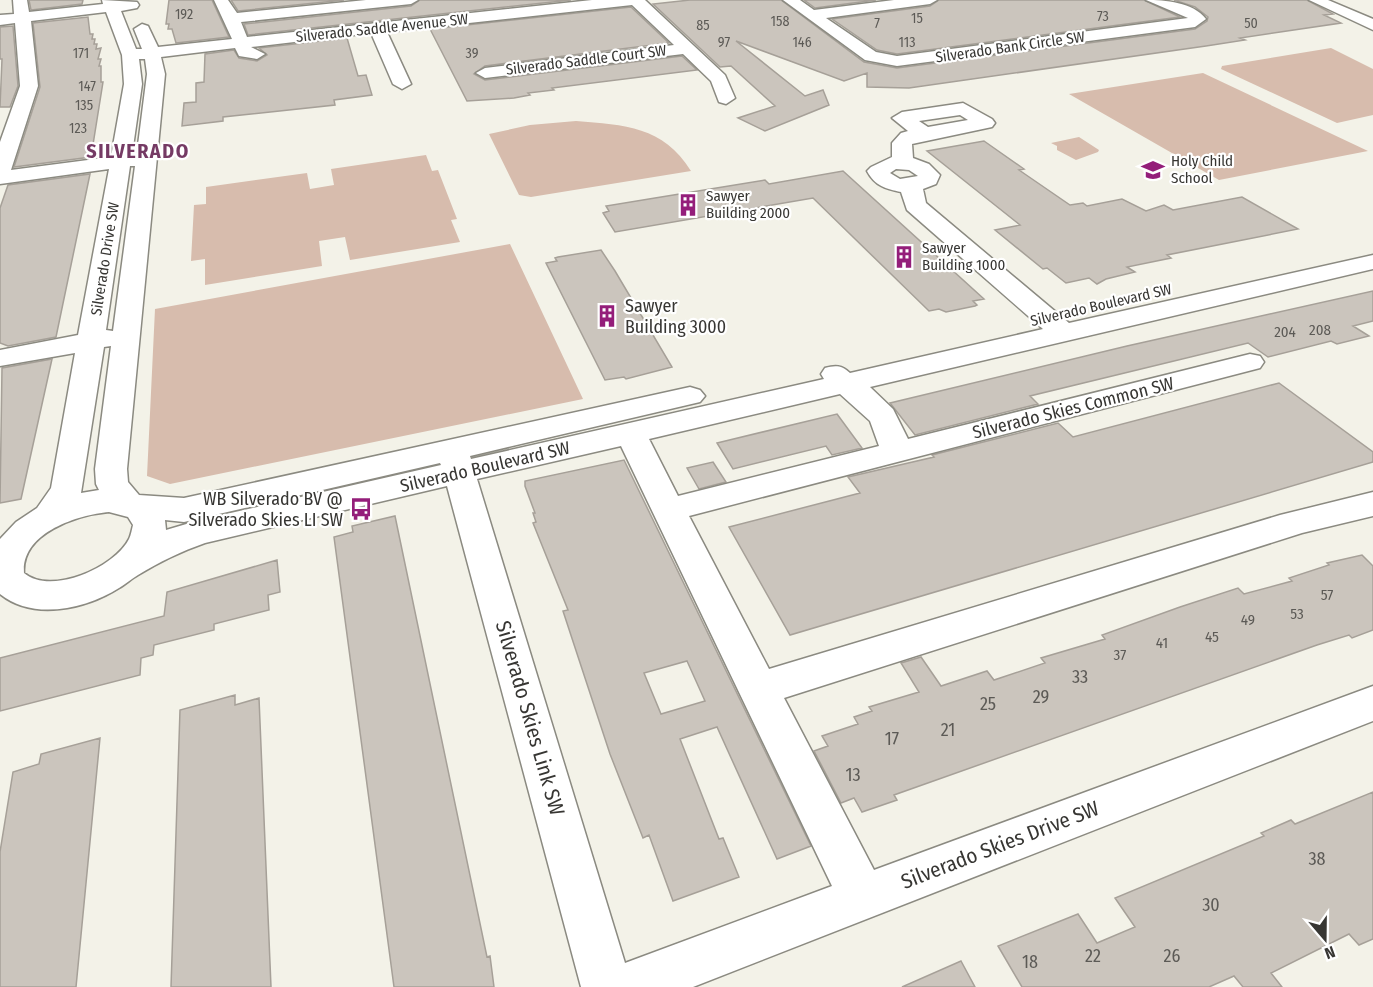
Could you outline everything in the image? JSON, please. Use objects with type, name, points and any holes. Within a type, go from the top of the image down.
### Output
[{"type":"street","points":[[141,54],[243,43],[232,18],[220,0]]},
{"type":"street","points":[[232,18],[411,0]]},
{"type":"street","points":[[635,0],[720,79],[726,98]]},
{"type":"street","name":"Silverado Saddle Avenue SW","points":[[243,43],[245,52],[253,54],[380,34],[635,0]]},
{"type":"street","name":"Silverado Bank Circle SW","points":[[790,0],[871,56],[897,61],[1195,22],[1198,19],[1194,15],[1153,0]]},
{"type":"street","points":[[810,15],[930,0]]},
{"type":"street","points":[[1316,0],[1373,25]]},
{"type":"street","points":[[1332,0],[1373,17]]},
{"type":"street","points":[[0,20],[21,9],[120,3]]},
{"type":"street","name":"Silverado Drive SW","points":[[120,3],[141,54],[156,74],[111,470],[112,484],[131,504],[145,513],[150,523],[150,536],[131,563]]},
{"type":"street","points":[[0,171],[29,86],[30,69],[21,9]]},
{"type":"street","points":[[380,34],[402,84]]},
{"type":"street","name":"Silverado Saddle Court SW","points":[[485,73],[687,48]]},
{"type":"street","name":"Silverado Drive SW","points":[[7,585],[6,561],[13,547],[25,531],[67,489],[133,84],[141,54]]},
{"type":"street","points":[[923,133],[908,137],[901,156],[915,205],[1055,326]]},
{"type":"street","points":[[0,178],[147,158]]},
{"type":"street","name":"Silverado Boulevard SW","points":[[1055,326],[1373,240]]},
{"type":"street","name":"Silverado Boulevard SW","points":[[7,585],[28,593],[47,596],[69,593],[114,576],[131,563],[171,542],[200,532],[456,461],[1055,326],[1373,262]]},
{"type":"street","points":[[0,358],[127,335]]},
{"type":"street","name":"Silverado Skies Common SW","points":[[668,510],[896,454],[1250,362]]},
{"type":"street","points":[[836,375],[844,401],[869,435],[896,454]]},
{"type":"street","name":"Silverado Boulevard SW","points":[[25,531],[90,502],[184,510],[456,461],[630,433],[836,375]]},
{"type":"street","points":[[630,433],[862,897]]},
{"type":"street","name":"Silverado Skies Link SW","points":[[456,461],[607,987]]},
{"type":"street","points":[[758,689],[1292,524],[1353,507],[1373,504]]},
{"type":"street","name":"Silverado Skies Drive SW","points":[[628,987],[1373,704]]},
{"type":"shaded area","points":[[1331,48],[1373,69],[1373,115],[1337,123],[1221,69],[1222,66]]},
{"type":"shaded area","points":[[1203,73],[1368,151],[1219,180],[1069,94]]},
{"type":"shaded area","points":[[576,121],[627,127],[655,136],[680,156],[691,171],[531,197],[519,195],[489,134],[530,125]]},
{"type":"shaded area","points":[[1079,137],[1099,150],[1098,152],[1076,160],[1057,150],[1057,146],[1051,143]]},
{"type":"shaded area","points":[[426,155],[432,171],[438,170],[457,219],[451,220],[460,242],[350,260],[345,237],[319,241],[322,266],[205,285],[205,259],[191,261],[194,205],[206,204],[206,187],[307,173],[310,189],[334,185],[331,169]]},
{"type":"shaded area","points":[[510,244],[583,399],[170,484],[147,476],[155,309]]},
{"type":"building","points":[[29,0],[83,0],[82,4],[31,10]]},
{"type":"building","points":[[169,0],[212,0],[229,37],[176,43],[172,29],[168,29],[169,24],[166,24]]},
{"type":"building","points":[[231,0],[344,0],[238,11]]},
{"type":"building","points":[[420,0],[571,0],[248,35],[244,24],[411,6]]},
{"type":"building","points":[[690,0],[781,0],[864,62],[897,68],[1195,29],[1207,21],[1208,17],[1195,7],[1174,0],[1307,0],[1333,14],[1324,15],[1341,23],[1240,38],[1245,40],[1206,46],[909,88],[867,87],[867,73],[844,81],[736,41],[805,96],[823,90],[829,105],[765,131],[738,118],[775,106],[731,66],[720,67],[653,4]]},
{"type":"building","points":[[804,0],[876,0],[815,8]]},
{"type":"building","points":[[939,0],[1144,0],[1180,17],[897,54],[877,50],[832,19],[930,6]]},
{"type":"building","points":[[631,7],[669,43],[485,66],[474,74],[485,80],[682,56],[697,70],[552,88],[554,90],[528,93],[530,95],[514,98],[467,101],[430,29]]},
{"type":"building","points":[[88,17],[90,34],[93,34],[92,39],[95,39],[94,44],[97,44],[96,49],[101,48],[98,59],[101,59],[99,66],[101,66],[101,82],[103,82],[91,157],[14,167],[40,87],[33,23]]},
{"type":"building","points":[[13,26],[18,86],[10,107],[0,107],[2,59],[0,59],[0,27]]},
{"type":"building","points":[[347,38],[358,76],[366,75],[372,95],[334,100],[335,105],[223,117],[223,121],[182,126],[184,103],[196,102],[196,83],[204,82],[205,54],[234,50],[239,58],[257,61],[267,55],[259,48]]},
{"type":"building","points":[[984,141],[1024,169],[1019,170],[1070,205],[1083,203],[1087,206],[1122,199],[1146,211],[1164,205],[1173,210],[1242,197],[1298,229],[1167,255],[1171,258],[1127,267],[1135,272],[1106,279],[1097,284],[1089,278],[1066,283],[1047,268],[1043,269],[995,230],[1020,225],[927,151]]},
{"type":"building","points":[[843,171],[984,299],[973,301],[977,305],[975,306],[946,312],[939,309],[929,311],[813,198],[615,232],[603,213],[609,211],[606,206],[765,180],[769,184]]},
{"type":"building","points":[[90,174],[56,337],[8,346],[0,343],[0,208],[8,185]]},
{"type":"building","name":"Sawyer Building 3000","points":[[601,250],[672,367],[626,379],[624,377],[605,380],[546,263],[557,261],[555,258],[558,257]]},
{"type":"building","points":[[1373,291],[1373,321],[1353,326],[1369,336],[1337,344],[1331,341],[1268,357],[1248,343],[1030,396],[1038,404],[915,435],[890,403],[1127,346]]},
{"type":"building","points":[[52,359],[21,499],[0,503],[2,368]]},
{"type":"building","points":[[1279,383],[1373,452],[1373,462],[790,635],[729,527],[860,493],[848,477],[934,457],[932,455],[1058,423],[1073,437]]},
{"type":"building","points":[[837,414],[862,448],[832,455],[826,446],[733,469],[717,443]]},
{"type":"building","points":[[624,460],[811,846],[777,859],[717,727],[680,739],[719,839],[723,838],[739,877],[673,901],[649,835],[643,838],[610,754],[563,611],[568,610],[533,523],[536,522],[533,513],[535,513],[525,481]],"holes":[[[687,661],[705,701],[661,714],[644,673]]]},
{"type":"building","points":[[713,462],[726,482],[699,489],[687,468]]},
{"type":"building","points":[[395,516],[487,957],[490,956],[494,987],[394,987],[334,537],[353,532],[352,526]]},
{"type":"building","points":[[1362,555],[1373,566],[1373,630],[1352,638],[1349,635],[1317,645],[894,795],[897,800],[862,812],[854,798],[841,803],[814,751],[828,746],[822,736],[858,724],[854,717],[872,711],[869,707],[919,692],[901,663],[921,657],[941,686],[987,671],[994,680],[1045,663],[1041,658],[1105,639],[1102,635],[1180,607],[1238,588],[1244,594],[1292,581],[1289,578],[1329,565],[1327,563]]},
{"type":"building","points":[[277,560],[280,592],[268,595],[269,610],[214,624],[214,630],[154,645],[153,655],[141,658],[140,675],[0,711],[0,658],[164,616],[167,592]]},
{"type":"building","points":[[235,695],[235,705],[259,698],[271,987],[171,987],[180,710]]},
{"type":"building","points":[[100,738],[76,987],[0,987],[0,852],[13,772],[39,764],[41,754]]},
{"type":"building","points":[[1373,792],[1373,939],[1359,945],[1349,934],[1271,973],[1282,987],[1243,987],[1234,976],[1209,987],[1022,987],[998,946],[1078,914],[1097,943],[1135,927],[1115,898],[1264,836],[1261,833],[1291,820],[1295,824]]},
{"type":"building","points":[[961,961],[975,987],[902,987]]},
{"type":"place","name":"Holy Child School","points":[[1153,170]]},
{"type":"place","name":"Sawyer Building 2000","points":[[688,205]]},
{"type":"place","name":"Sawyer Building 1000","points":[[904,257]]},
{"type":"place","name":"Sawyer Building 3000","points":[[607,316]]},
{"type":"place","name":"WB Silverado BV @ Silverado Skies LI SW","points":[[361,509]]},
{"type":"district","name":"SILVERADO","points":[[138,151]]}]
